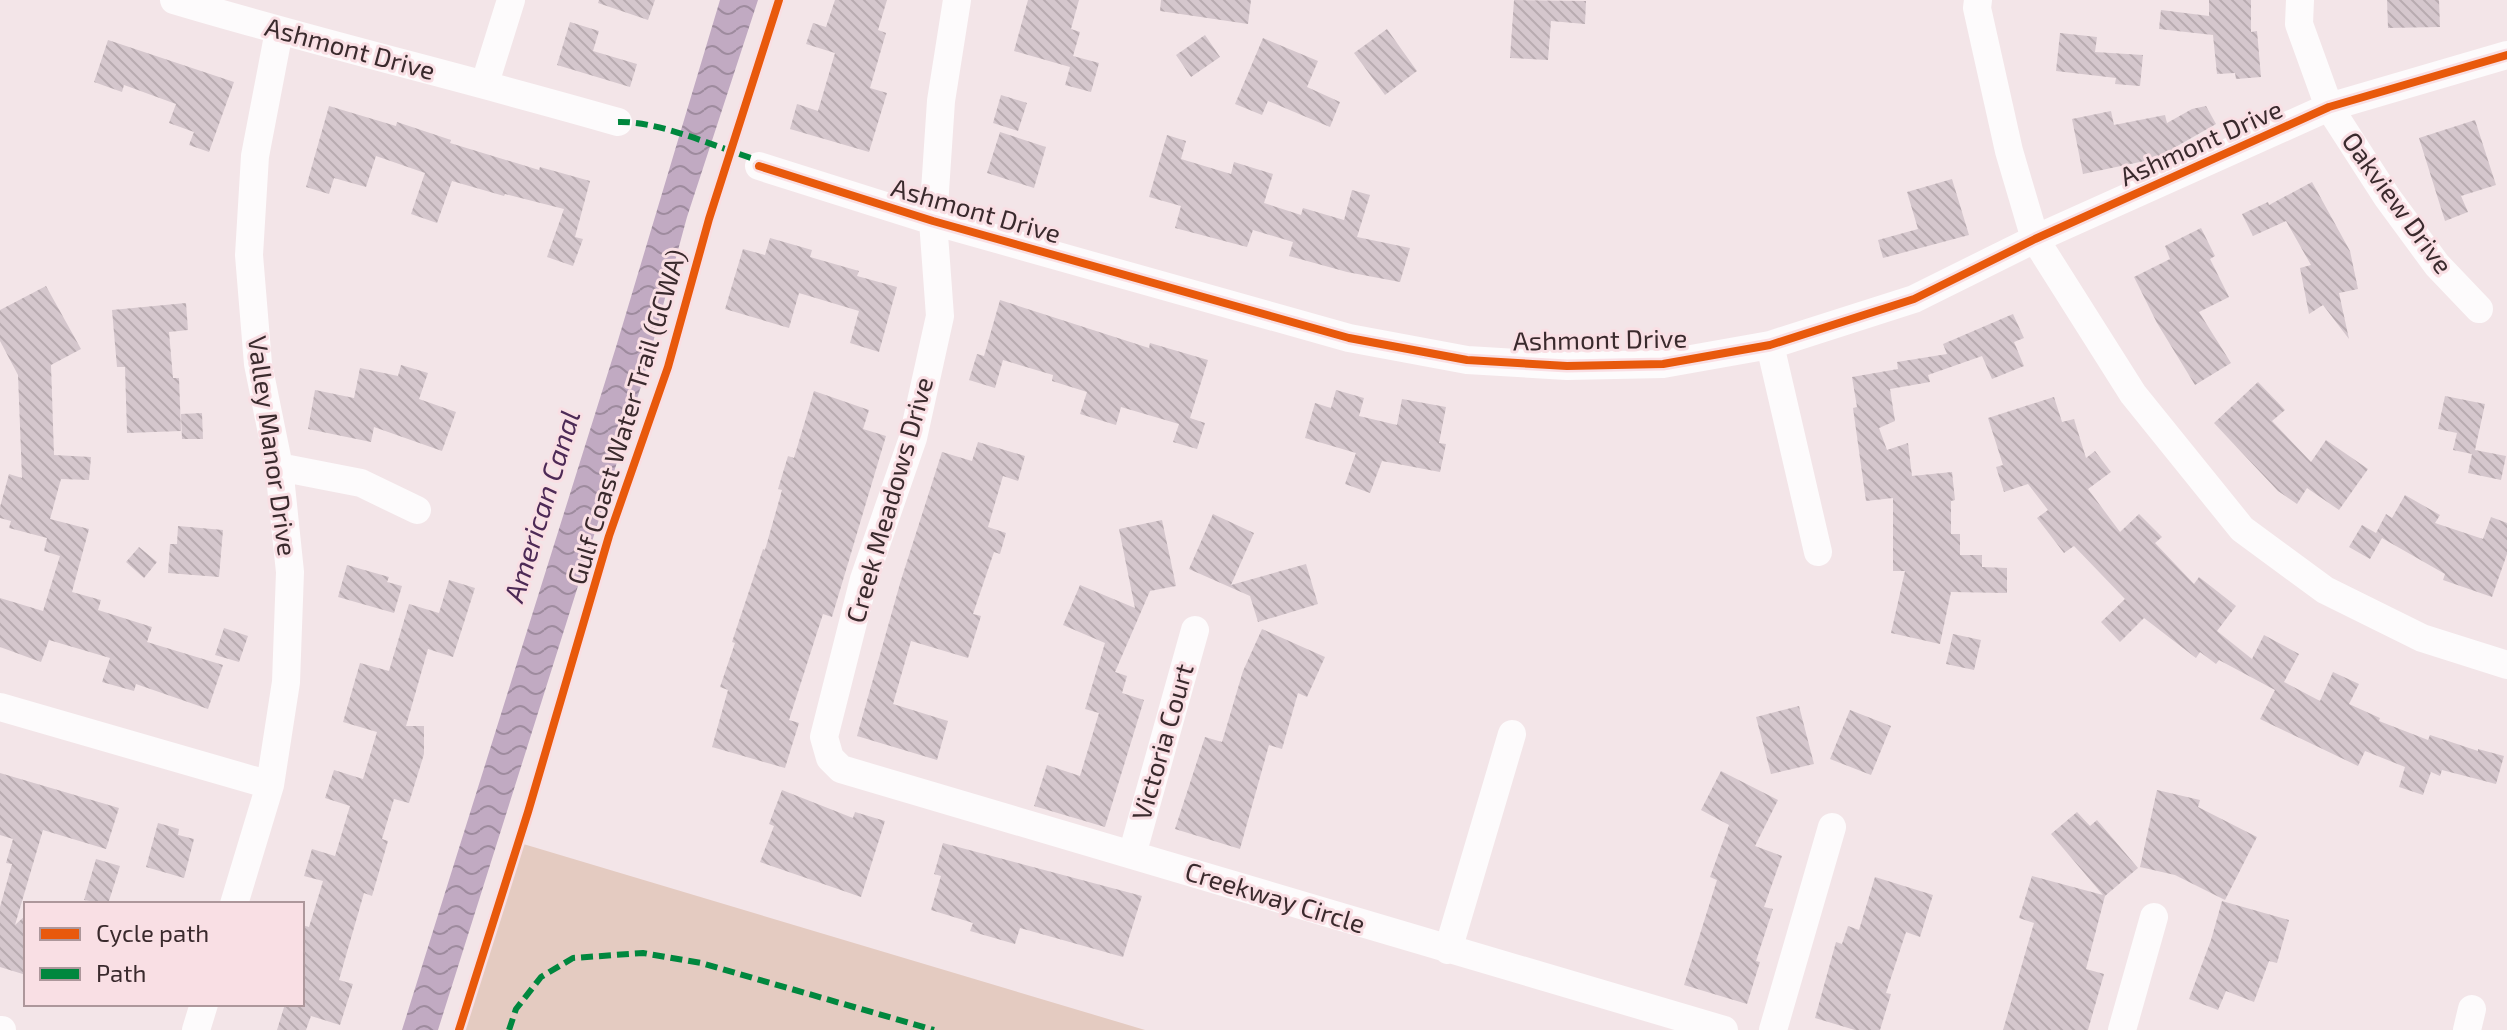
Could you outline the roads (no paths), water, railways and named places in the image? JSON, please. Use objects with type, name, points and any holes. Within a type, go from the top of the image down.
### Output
[{"type":"street","name":"Ashmont Drive","points":[[174,0],[618,122]]},
{"type":"street","points":[[485,83],[511,0]]},
{"type":"street","name":"Creek Meadows Drive","points":[[830,758],[824,737],[864,579],[913,438],[940,316],[933,221],[941,101],[957,0]]},
{"type":"street","points":[[1978,0],[1977,8],[2009,151],[2035,239],[2133,394],[2242,529],[2325,590],[2422,638],[2507,665]]},
{"type":"street","name":"Oakview Drive","points":[[2300,0],[2299,24],[2329,107],[2387,197],[2437,265],[2479,309]]},
{"type":"street","name":"Valley Manor Drive","points":[[235,902],[270,785],[286,682],[290,572],[279,467],[258,364],[249,255],[255,156],[279,31]]},
{"type":"street","name":"Ashmont Drive","points":[[759,166],[933,221],[1349,338],[1467,360],[1567,366],[1663,364],[1770,345],[1914,299],[2035,239],[2329,107],[2507,55]]},
{"type":"street","points":[[1770,345],[1818,552]]},
{"type":"street","points":[[279,467],[361,483],[417,510]]},
{"type":"street","name":"Victoria Court","points":[[1132,855],[1195,630]]},
{"type":"street","points":[[0,707],[270,785]]},
{"type":"street","points":[[1448,950],[1512,734]]},
{"type":"street","name":"Creekway Circle","points":[[830,758],[841,769],[1724,1030]]},
{"type":"street","points":[[1773,1030],[1832,827]]},
{"type":"street","points":[[2122,1030],[2154,917]]},
{"type":"street","points":[[196,1030],[203,1006]]},
{"type":"water","name":"American Canal","points":[[720,0],[758,0],[687,217],[642,383],[438,1030],[402,1030],[616,347]]}]
